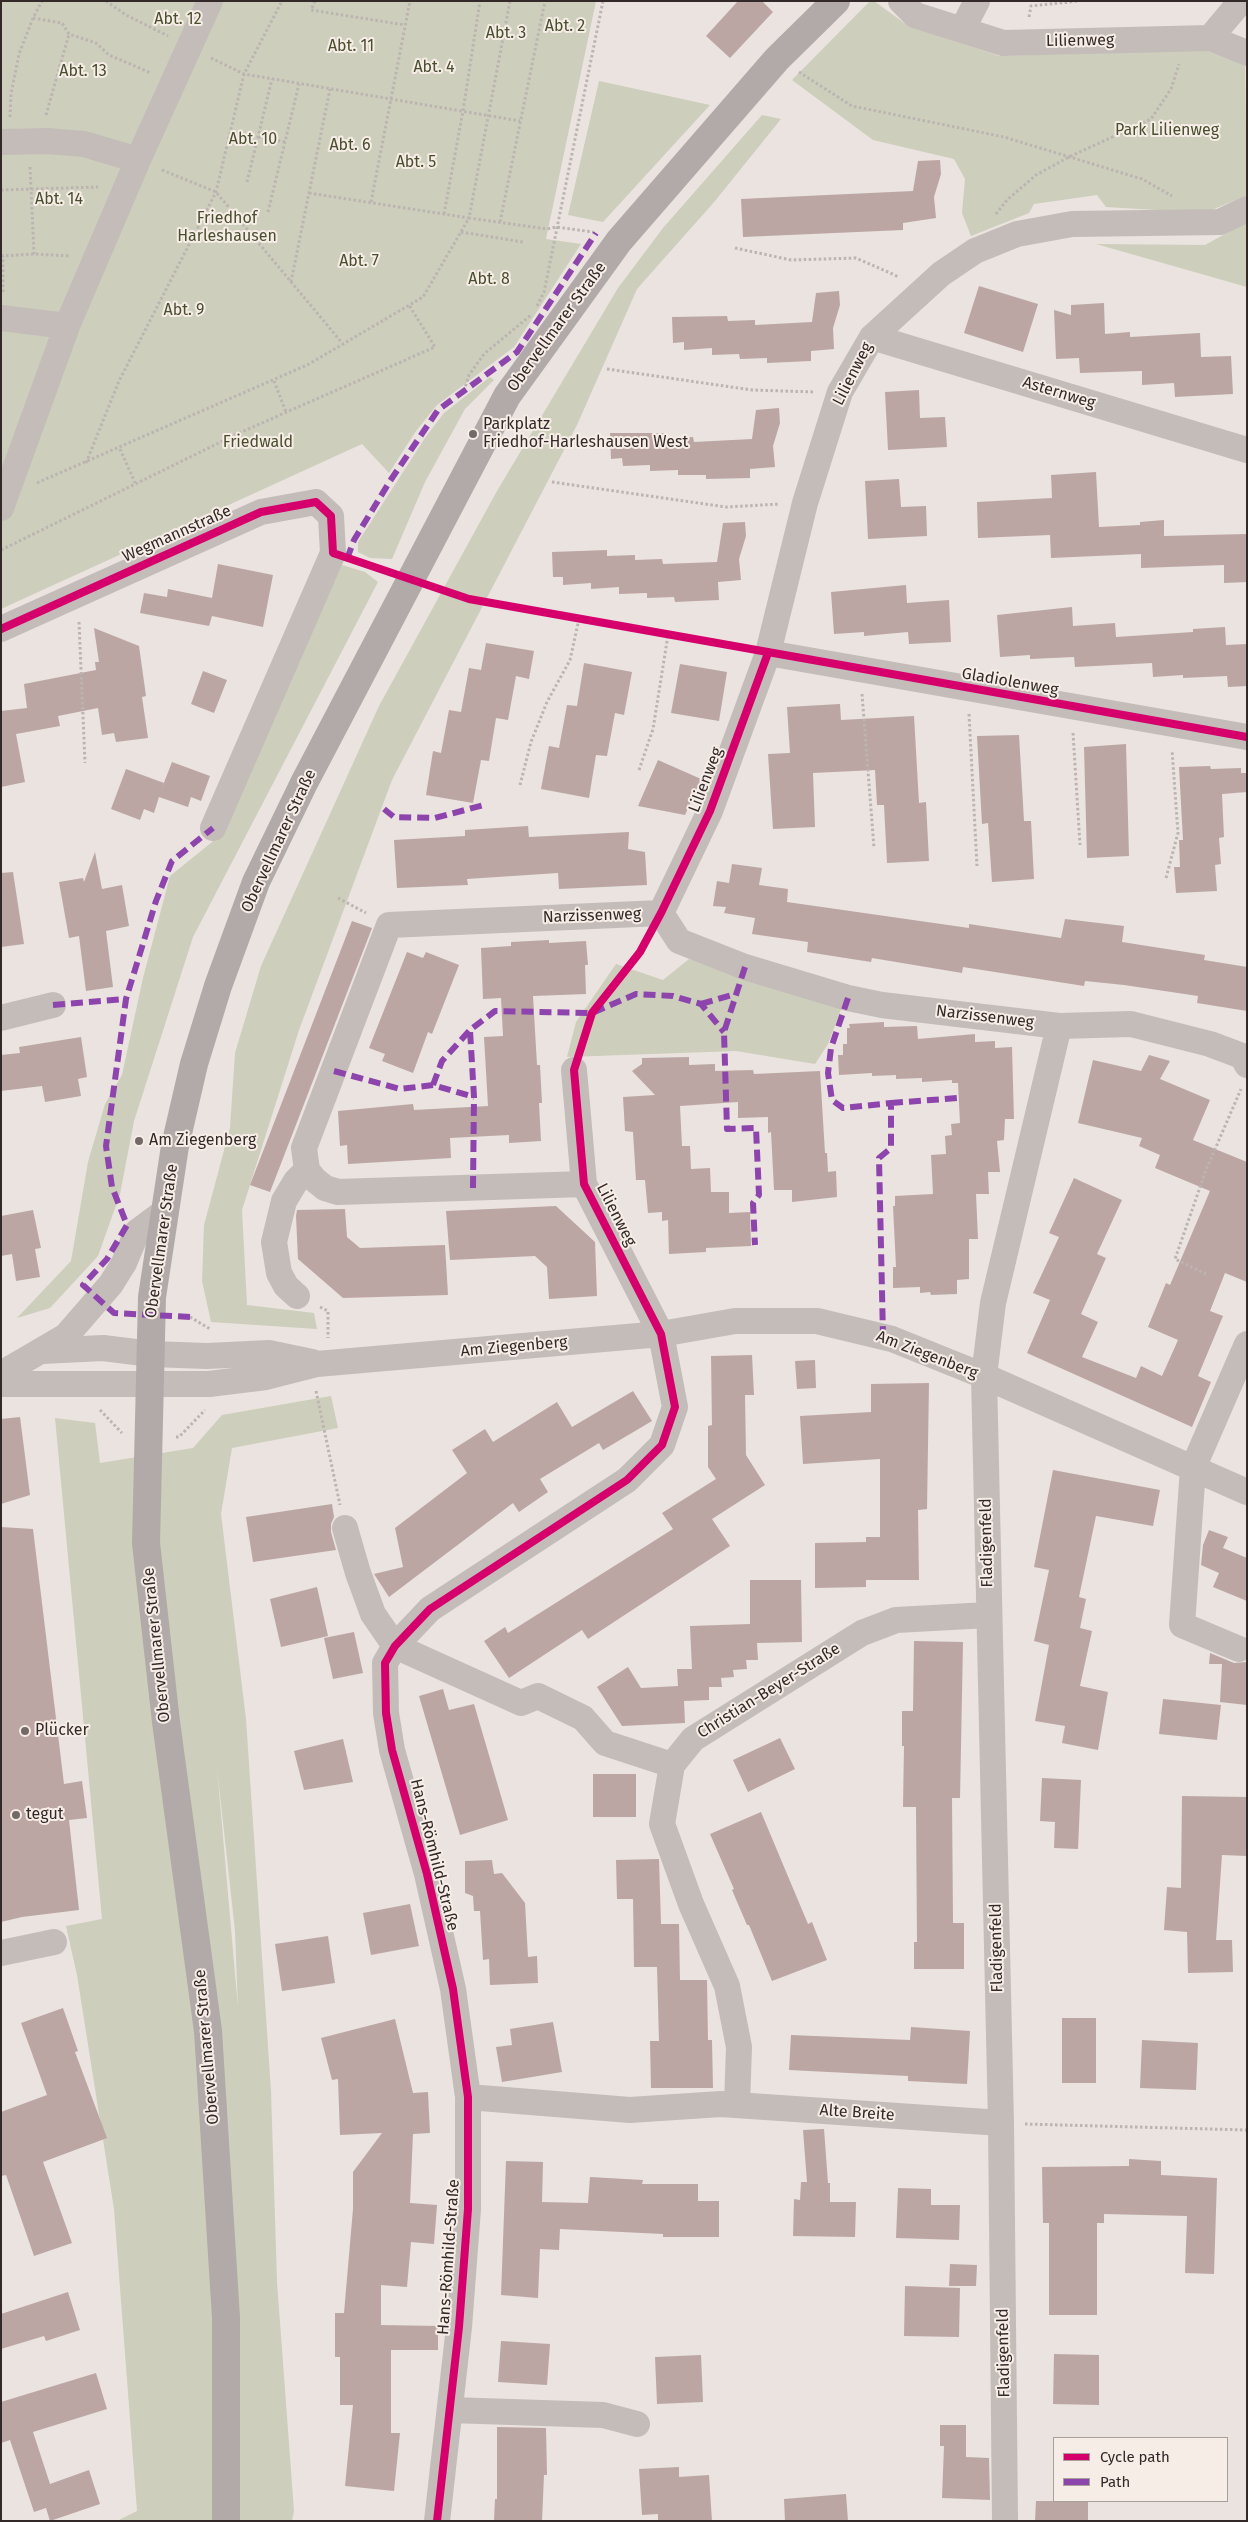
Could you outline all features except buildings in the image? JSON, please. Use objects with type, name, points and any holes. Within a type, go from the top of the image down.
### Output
[{"type":"main road","name":"Obervellmarer Straße","points":[[226,2521],[226,2318],[208,2031],[166,1722],[146,1543],[152,1297],[175,1146],[194,1064],[218,986],[256,882],[304,783],[507,396],[619,241],[777,59],[836,1]]},
{"type":"street","points":[[3,502],[67,326],[138,160],[210,1]]},
{"type":"street","name":"Lilienweg","points":[[901,1],[915,15],[1002,43],[1198,39],[1247,53]]},
{"type":"street","points":[[962,30],[977,1]]},
{"type":"street","points":[[1198,39],[1241,1]]},
{"type":"street","points":[[19,142],[84,144],[138,160]]},
{"type":"street","name":"Lilienweg","points":[[661,913],[710,811],[768,653],[805,503],[840,392],[872,337],[941,274],[975,251],[1017,234],[1072,224],[1220,222],[1247,210]]},
{"type":"street","points":[[2,318],[67,326]]},
{"type":"street","name":"Asternweg","points":[[872,337],[1247,450]]},
{"type":"street","name":"Wegmannstraße","points":[[1,629],[261,512],[316,502],[331,516],[333,553],[213,828]]},
{"type":"street","name":"Gladiolenweg","points":[[768,653],[1247,737]]},
{"type":"street","name":"Narzissenweg","points":[[389,925],[661,913],[679,942],[745,967],[848,998],[882,1005],[1058,1026],[1131,1024],[1210,1044],[1245,1065]]},
{"type":"street","points":[[297,1296],[286,1286],[279,1273],[274,1242],[284,1200],[296,1181],[307,1170],[304,1148],[389,925]]},
{"type":"street","points":[[1,1018],[53,1005]]},
{"type":"street","name":"Narzissenweg","points":[[984,1376],[993,1303],[1058,1026]]},
{"type":"street","name":"Lilienweg","points":[[574,1070],[584,1184],[662,1334]]},
{"type":"street","name":"Lilienweg","points":[[307,1170],[325,1188],[346,1192],[584,1184]]},
{"type":"street","points":[[1,1374],[66,1336],[116,1277],[137,1232],[164,1212]]},
{"type":"street","name":"Am Ziegenberg","points":[[1,1384],[209,1384],[266,1377],[316,1376],[662,1334],[734,1321],[817,1321],[892,1339],[984,1376],[1247,1492]]},
{"type":"street","name":"Hans-Römhild-Straße","points":[[437,2521],[450,2410],[468,2209],[468,2097],[453,1989],[427,1874],[392,1750],[386,1713],[385,1664],[395,1646],[430,1609],[627,1480],[662,1445],[674,1407],[662,1334]]},
{"type":"street","points":[[1239,1649],[1182,1625],[1194,1468],[1247,1344]]},
{"type":"street","name":"Am Ziegenberg","points":[[42,1351],[103,1348],[150,1354],[207,1356],[268,1353],[316,1376]]},
{"type":"street","name":"Fladigenfeld","points":[[984,1376],[1001,2123],[1005,2521]]},
{"type":"street","points":[[345,1528],[358,1573],[373,1614],[395,1646],[521,1703],[538,1696],[583,1718],[605,1744],[672,1765]]},
{"type":"street","name":"Christian-Beyer-Straße","points":[[737,2105],[739,2046],[726,1986],[691,1904],[662,1824],[672,1765],[693,1739],[862,1633],[896,1620],[988,1615]]},
{"type":"street","points":[[1,1952],[54,1942]]},
{"type":"street","name":"Alte Breite","points":[[468,2097],[630,2110],[721,2104],[1001,2123]]},
{"type":"street","points":[[450,2410],[603,2415],[637,2424]]},
{"type":"path","points":[[34,254],[31,189],[19,142],[11,94],[20,54],[33,18],[42,1]]},
{"type":"path","points":[[106,1],[126,15],[244,74],[520,121]]},
{"type":"path","points":[[85,464],[119,381],[216,192],[244,74],[282,1]]},
{"type":"path","points":[[314,1],[311,10],[405,25]]},
{"type":"path","points":[[371,202],[410,1]]},
{"type":"path","points":[[444,214],[463,111],[480,1]]},
{"type":"path","points":[[3,502],[309,364],[423,297],[469,218],[510,1]]},
{"type":"path","points":[[500,222],[544,1]]},
{"type":"path","points":[[464,391],[469,375],[484,354],[535,310],[544,292],[603,1]]},
{"type":"path","points":[[1024,43],[1031,6],[1078,1]]},
{"type":"path","points":[[33,18],[62,23],[69,34],[96,43],[109,55],[173,82]]},
{"type":"path","points":[[19,142],[69,34]]},
{"type":"path","points":[[975,251],[985,228],[1007,200],[1036,175],[1069,157],[1151,119],[1171,89],[1198,39]]},
{"type":"path","points":[[777,59],[852,106],[1004,137],[1142,179],[1177,198]]},
{"type":"path","points":[[247,182],[272,79]]},
{"type":"path","points":[[268,212],[299,84]]},
{"type":"path","points":[[291,282],[330,89]]},
{"type":"path","points":[[258,137],[285,142]]},
{"type":"path","points":[[138,160],[216,192],[343,344]]},
{"type":"path","points":[[1,190],[98,187]]},
{"type":"path","points":[[309,193],[547,229],[556,227],[596,232],[619,241]]},
{"type":"path","points":[[460,232],[523,242]]},
{"type":"path","points":[[735,248],[791,260],[856,258],[925,288]]},
{"type":"path","points":[[2,318],[2,256],[34,254],[96,257]]},
{"type":"path","points":[[1,550],[135,483],[286,412],[435,347],[409,305]]},
{"type":"path","points":[[607,369],[752,390],[840,392]]},
{"type":"path","points":[[274,381],[286,412]]},
{"type":"path","points":[[120,448],[135,483]]},
{"type":"path","points":[[552,482],[726,507],[805,503]]},
{"type":"path","points":[[76,594],[86,763]]},
{"type":"path","points":[[520,785],[534,734],[547,702],[570,660],[579,619]]},
{"type":"path","points":[[639,770],[653,728],[668,635]]},
{"type":"path","points":[[860,670],[874,848]]},
{"type":"path","points":[[968,688],[977,866]]},
{"type":"path","points":[[1071,707],[1080,844]]},
{"type":"path","points":[[1166,878],[1178,833],[1170,724]]},
{"type":"path","points":[[338,898],[389,925]]},
{"type":"path","points":[[1206,1274],[1175,1259],[1245,1065]]},
{"type":"path","points":[[190,1317],[204,1326]]},
{"type":"path","points":[[328,1324],[328,1338]]},
{"type":"path","points":[[316,1376],[345,1528]]},
{"type":"path","points":[[1001,2123],[1247,2130]]},
{"type":"green space","name":"Friedhof Harleshausen","points":[[1,1],[596,1],[546,239],[581,244],[514,347],[437,405],[416,431],[389,473],[362,444],[1,609]]},
{"type":"green space","name":"Park Lilienweg","points":[[870,1],[874,1],[907,25],[999,56],[1205,50],[1245,66],[1247,195],[1205,213],[1106,207],[1097,195],[1034,204],[1029,213],[971,236],[962,213],[965,179],[954,159],[873,140],[792,80]]},
{"type":"green space","points":[[599,81],[710,105],[603,222],[568,215]]},
{"type":"green space","points":[[762,115],[781,119],[715,201],[637,289],[577,425],[392,780],[299,1030],[242,1210],[247,1305],[314,1313],[317,1329],[211,1322],[202,1281],[204,1225],[230,1128],[235,1053],[261,966],[379,706],[497,491],[618,288],[663,228]]},
{"type":"green space","points":[[1247,222],[1247,287],[1096,244],[1205,245]]},
{"type":"green space","points":[[490,377],[494,380],[465,409],[425,482],[392,559],[370,558],[358,552],[358,542],[425,438],[444,413]]},
{"type":"green space","points":[[342,565],[365,572],[378,582],[193,937],[134,1121],[120,1194],[98,1256],[50,1308],[17,1318],[71,1261],[88,1162],[105,1104],[122,1075],[143,978],[170,876],[217,838]]},
{"type":"green space","points":[[689,959],[843,1004],[828,1044],[815,1064],[736,1051],[567,1057],[576,1022],[616,964],[663,980]]},
{"type":"green space","points":[[331,1396],[338,1428],[232,1448],[221,1514],[246,1719],[271,2091],[277,2282],[294,2511],[292,2521],[117,2521],[137,2511],[114,2209],[77,1975],[66,1926],[102,1919],[55,1418],[95,1423],[100,1463],[193,1448],[222,1415]],"holes":[[[217,1768],[235,1931],[238,2008]]]},
{"type":"marked path","points":[[347,559],[354,540],[390,481],[438,410],[517,352],[596,233]]},
{"type":"marked path","points":[[384,809],[394,817],[435,818],[484,805]]},
{"type":"marked path","points":[[190,1317],[114,1313],[83,1285],[107,1259],[127,1225],[112,1187],[106,1146],[126,999],[156,901],[172,861],[213,828]]},
{"type":"marked path","points":[[745,967],[724,1032],[727,1129],[756,1128],[759,1195],[753,1203],[755,1245]]},
{"type":"marked path","points":[[473,1188],[474,1097],[470,1030],[495,1011],[592,1013],[636,994],[673,996],[701,1004],[724,1032]]},
{"type":"marked path","points":[[701,1004],[735,994]]},
{"type":"marked path","points":[[848,998],[831,1048],[828,1073],[832,1100],[843,1108],[891,1103],[891,1148],[879,1158],[883,1336]]},
{"type":"marked path","points":[[53,1005],[126,999]]},
{"type":"marked path","points":[[433,1085],[442,1061],[470,1030]]},
{"type":"marked path","points":[[334,1071],[400,1089],[433,1085],[474,1097]]},
{"type":"marked path","points":[[891,1103],[958,1098]]},
{"type":"cycle path","points":[[1,629],[261,512],[316,502],[331,516],[333,553],[469,599],[1247,737]]},
{"type":"cycle path","points":[[437,2521],[459,2327],[468,2209],[468,2097],[453,1989],[427,1874],[392,1750],[386,1713],[385,1663],[395,1646],[430,1609],[627,1480],[662,1445],[675,1407],[661,1334],[584,1184],[574,1070],[592,1013],[640,952],[710,811],[768,653]]},
{"type":"place","name":"Parkplatz Friedhof-Harleshausen West","points":[[473,434]]},
{"type":"place","name":"Am Ziegenberg","points":[[139,1141]]},
{"type":"place","name":"Plücker","points":[[25,1731]]},
{"type":"place","name":"tegut","points":[[16,1815]]},
{"type":"park label","name":"Abt. 12","points":[[178,20]]},
{"type":"park label","name":"Abt. 2","points":[[565,27]]},
{"type":"park label","name":"Abt. 3","points":[[506,34]]},
{"type":"park label","name":"Abt. 11","points":[[351,47]]},
{"type":"park label","name":"Abt. 4","points":[[434,68]]},
{"type":"park label","name":"Abt. 13","points":[[83,72]]},
{"type":"park label","name":"Abt. 10","points":[[253,140]]},
{"type":"park label","name":"Abt. 6","points":[[350,146]]},
{"type":"park label","name":"Abt. 5","points":[[416,163]]},
{"type":"park label","name":"Abt. 14","points":[[59,200]]},
{"type":"park label","name":"Abt. 7","points":[[359,262]]},
{"type":"park label","name":"Abt. 8","points":[[489,280]]},
{"type":"park label","name":"Abt. 9","points":[[184,311]]},
{"type":"park label","name":"Friedwald","points":[[258,443]]}]
